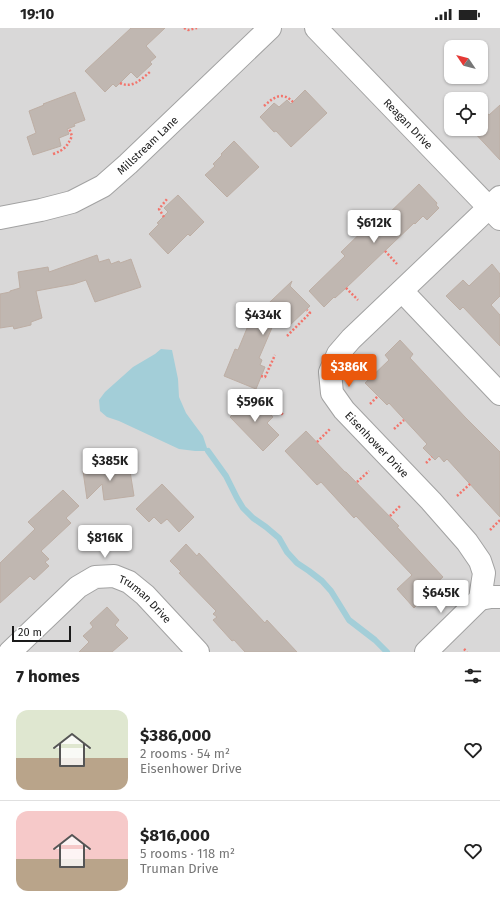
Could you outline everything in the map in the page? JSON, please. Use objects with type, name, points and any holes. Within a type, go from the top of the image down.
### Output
[{"type":"street","name":"Millstream Lane","points":[[0,218],[72,202],[103,186],[128,164],[270,28]]},
{"type":"street","name":"Reagan Drive","points":[[316,28],[496,208]]},
{"type":"street","name":"Eisenhower Drive","points":[[490,598],[480,561],[467,542],[431,501],[344,410],[332,393],[330,372],[338,354],[358,332],[496,208]]},
{"type":"street","points":[[402,291],[500,394]]},
{"type":"street","name":"Truman Drive","points":[[10,652],[78,587],[95,577],[114,576],[130,582],[145,595],[198,652]]},
{"type":"street","points":[[426,652],[490,598]]},
{"type":"path","points":[[184,28],[188,30],[197,28]]},
{"type":"path","points":[[120,82],[127,85],[137,83],[150,72]]},
{"type":"path","points":[[264,106],[273,98],[278,96],[289,98],[293,102]]},
{"type":"path","points":[[53,154],[61,151],[67,146],[72,136],[69,128]]},
{"type":"path","points":[[164,217],[159,209],[167,198]]},
{"type":"path","points":[[385,251],[397,264]]},
{"type":"path","points":[[346,288],[358,300]]},
{"type":"path","points":[[287,336],[310,313],[307,310]]},
{"type":"path","points":[[261,376],[265,378],[275,355]]},
{"type":"path","points":[[370,404],[378,396]]},
{"type":"path","points":[[262,407],[270,400],[284,416]]},
{"type":"path","points":[[394,429],[404,420]]},
{"type":"path","points":[[316,442],[330,429]]},
{"type":"path","points":[[426,463],[432,457]]},
{"type":"path","points":[[357,482],[369,471]]},
{"type":"path","points":[[457,496],[470,484]]},
{"type":"path","points":[[390,516],[401,505]]},
{"type":"path","points":[[490,530],[500,520]]},
{"type":"path","points":[[424,597],[427,600],[425,602],[430,604],[445,590]]},
{"type":"shaded area","points":[[0,28],[500,28],[500,652],[0,652]]},
{"type":"water","points":[[161,349],[172,350],[178,379],[179,397],[186,413],[203,436],[208,451],[179,449],[119,421],[107,417],[100,411],[99,400],[105,392],[133,367]]},
{"type":"building","points":[[131,28],[165,28],[146,46],[156,57],[150,62],[152,64],[137,78],[131,72],[116,87],[113,84],[105,92],[85,71]]},
{"type":"building","points":[[305,90],[327,113],[291,147],[260,117],[274,103],[279,107],[287,100],[291,104]]},
{"type":"building","points":[[75,92],[85,120],[74,124],[75,126],[67,129],[69,134],[59,138],[61,146],[33,155],[27,137],[36,133],[29,111]]},
{"type":"building","points":[[500,105],[500,160],[478,136],[488,136],[488,114],[489,115]]},
{"type":"building","points":[[234,141],[259,167],[227,197],[205,175],[215,166],[213,164]]},
{"type":"building","points":[[419,184],[437,203],[436,205],[439,208],[427,220],[423,216],[415,224],[414,223],[324,307],[309,291],[345,256],[341,252],[375,219],[379,223]]},
{"type":"building","points":[[178,195],[204,222],[190,236],[188,234],[168,254],[149,234],[168,212],[164,208]]},
{"type":"building","points":[[97,255],[99,262],[109,259],[111,264],[119,261],[120,263],[131,259],[141,287],[95,302],[86,280],[74,284],[36,291],[42,318],[31,322],[31,325],[14,329],[13,326],[0,328],[0,294],[20,288],[18,272],[48,267],[49,272]]},
{"type":"building","points":[[492,264],[500,274],[500,296],[491,305],[500,315],[500,346],[463,307],[460,310],[446,296],[463,280],[469,286]]},
{"type":"building","points":[[292,281],[290,286],[310,306],[288,327],[277,316],[259,358],[262,360],[260,365],[265,367],[256,389],[224,376],[235,349],[238,350],[250,321]]},
{"type":"building","points":[[400,340],[413,354],[410,358],[500,452],[500,517],[447,459],[444,462],[439,456],[435,460],[423,448],[427,444],[389,403],[387,405],[365,383],[389,360],[385,355]]},
{"type":"building","points":[[252,395],[273,417],[267,423],[279,435],[263,451],[230,417]]},
{"type":"building","points":[[306,431],[399,526],[397,527],[443,577],[431,588],[432,590],[414,608],[397,589],[412,575],[356,516],[354,518],[321,482],[317,485],[285,451]]},
{"type":"building","points":[[129,465],[134,496],[104,500],[102,484],[87,499],[83,471]]},
{"type":"building","points":[[162,484],[194,517],[179,532],[167,519],[161,524],[154,517],[149,522],[136,509]]},
{"type":"building","points":[[63,490],[79,506],[66,518],[71,523],[41,551],[49,559],[45,562],[49,566],[34,580],[30,576],[0,603],[0,563],[35,529],[28,522]]},
{"type":"building","points":[[186,544],[197,556],[199,553],[265,623],[267,620],[297,652],[245,652],[234,640],[232,641],[213,620],[217,617],[213,614],[216,611],[179,573],[181,572],[170,561]]},
{"type":"building","points":[[107,607],[119,620],[115,625],[128,638],[112,652],[79,652],[89,642],[83,636],[93,627],[90,623]]},
{"type":"waterway","points":[[208,451],[226,476],[243,508],[253,518],[279,538],[287,552],[297,563],[322,581],[331,591],[349,620],[375,640],[387,652]]}]
